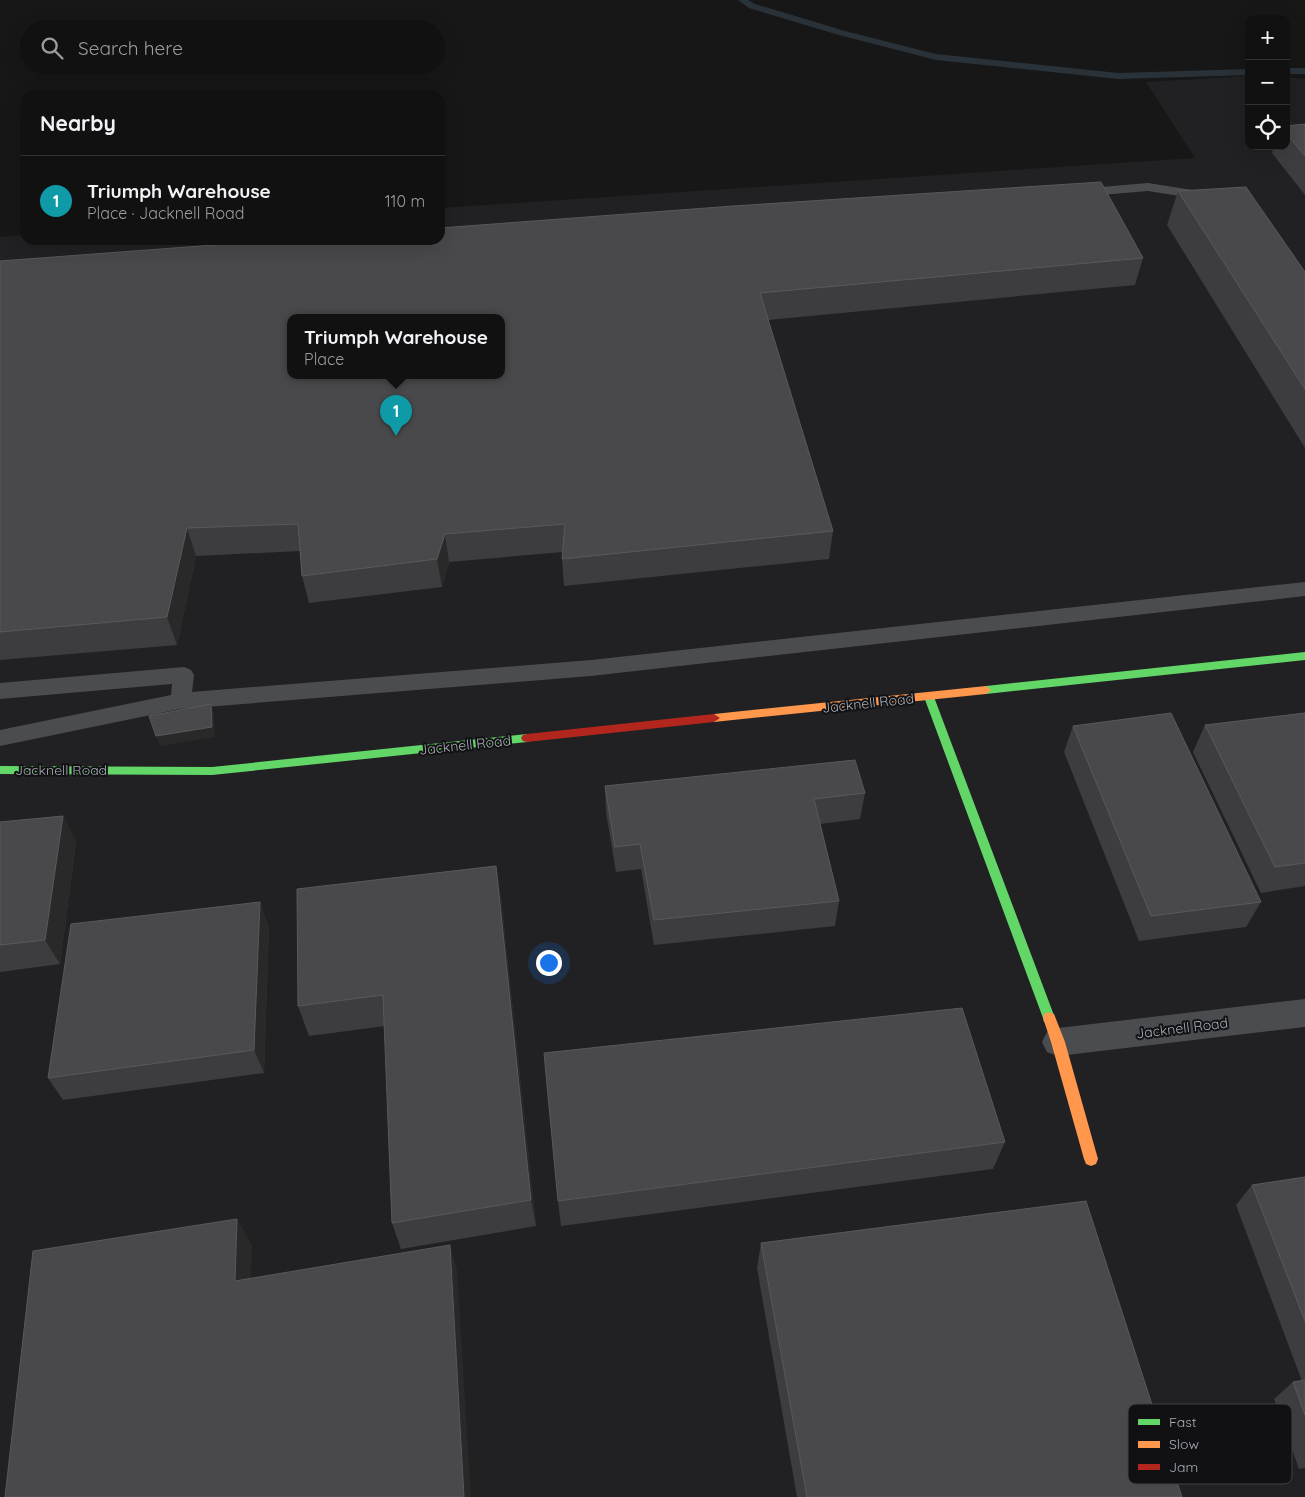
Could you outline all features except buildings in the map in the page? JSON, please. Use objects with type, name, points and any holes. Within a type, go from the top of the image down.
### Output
[{"type":"street","name":"Jacknell Road","points":[[0,770],[212,771],[1305,656]]},
{"type":"street","name":"Jacknell Road","points":[[929,697],[1058,1042],[1091,1159]]},
{"type":"street","name":"Jacknell Road","points":[[1058,1042],[1305,1013]]},
{"type":"lane","points":[[1065,194],[1148,187],[1222,199]]},
{"type":"lane","points":[[0,738],[180,701],[591,668],[1305,589]]},
{"type":"lane","points":[[0,691],[184,675],[180,701]]},
{"type":"shaded area","points":[[1245,76],[1245,150],[1290,150],[1290,77],[1305,79],[1305,1497],[0,1497],[0,237],[20,235],[20,245],[445,245],[445,208],[1195,158],[1146,82]]},
{"type":"waterway","points":[[742,0],[752,6],[842,33],[936,57],[1118,76],[1245,72]]},
{"type":"waterway","points":[[1290,71],[1305,71]]},
{"type":"traffic: fast","points":[[986,690],[1305,656]]},
{"type":"traffic: fast","points":[[929,697],[1049,1018]]},
{"type":"traffic: fast","points":[[0,770],[212,771],[527,738]]},
{"type":"traffic: slow","points":[[714,718],[986,690]]},
{"type":"traffic: slow","points":[[1049,1018],[1058,1042],[1091,1159]]},
{"type":"traffic: jam","points":[[527,738],[714,718]]},
{"type":"place","name":"Triumph Warehouse","points":[[396,436]]}]
